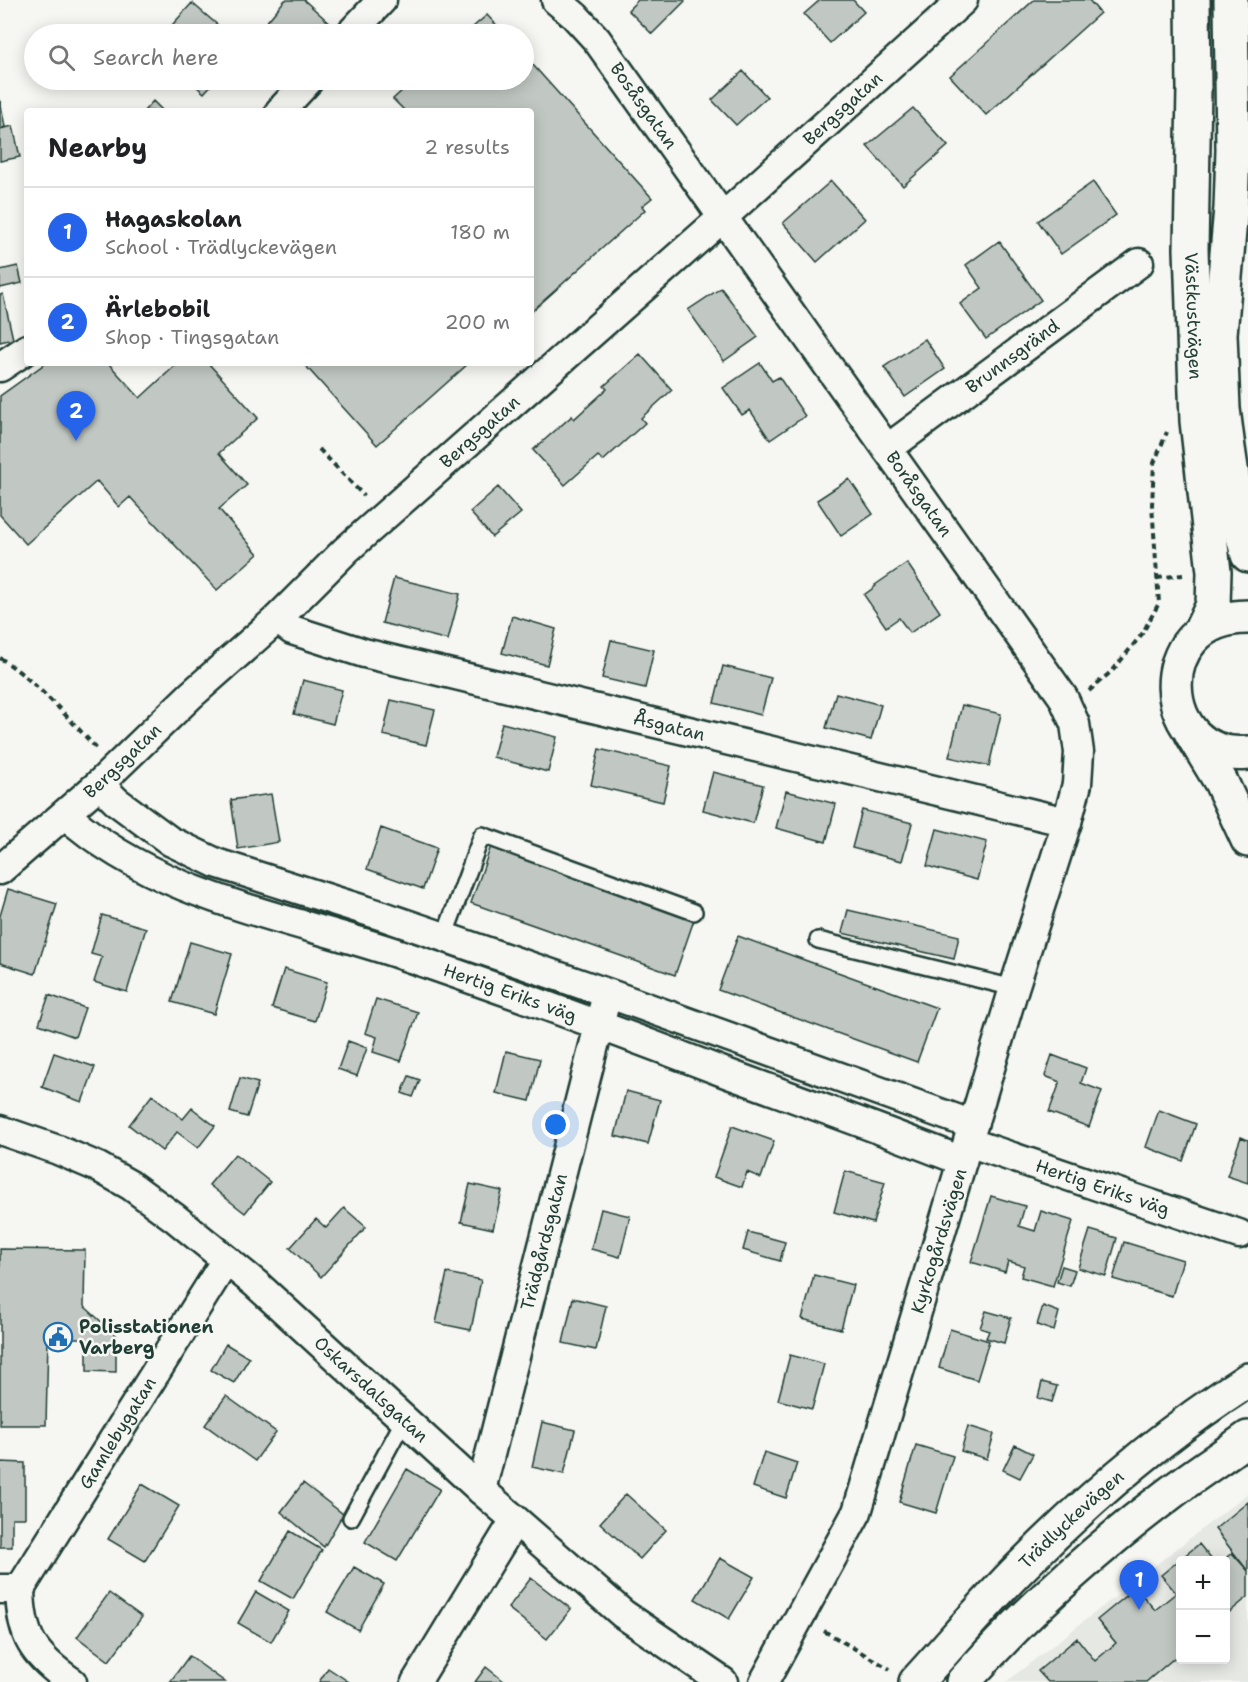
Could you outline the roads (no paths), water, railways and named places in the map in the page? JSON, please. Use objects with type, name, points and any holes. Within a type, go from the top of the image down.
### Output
[{"type":"street","points":[[359,24],[382,0]]},
{"type":"street","name":"Bosåsgatan","points":[[556,0],[597,39],[722,218]]},
{"type":"street","name":"Bergsgatan","points":[[0,870],[99,784],[191,695],[277,619],[346,550],[722,218],[963,0]]},
{"type":"street","name":"Västkustvägen","points":[[1188,727],[1178,708],[1174,687],[1177,666],[1186,646],[1201,630],[1213,604],[1214,572],[1197,421],[1191,249],[1193,0]]},
{"type":"street","name":"Västkustvägen","points":[[1231,0],[1231,208],[1221,302],[1220,345],[1223,409],[1228,448],[1239,522],[1248,555]]},
{"type":"street","points":[[283,108],[300,90]]},
{"type":"street","name":"Boråsgatan","points":[[722,218],[1063,697],[1075,724],[1079,752],[1077,784]]},
{"type":"street","name":"Brunnsgränd","points":[[887,449],[1139,263]]},
{"type":"street","points":[[0,367],[24,351]]},
{"type":"street","points":[[1201,630],[1222,620],[1248,617]]},
{"type":"street","name":"Åsgatan","points":[[277,619],[292,630],[364,653],[1067,822]]},
{"type":"street","points":[[1188,727],[1203,741],[1221,750],[1248,753]]},
{"type":"street","points":[[1188,727],[1221,782],[1248,840]]},
{"type":"street","name":"Hertig Eriks väg","points":[[99,784],[116,801],[170,841],[216,863],[607,993],[968,1143]]},
{"type":"street","name":"Kyrkogårdsvägen","points":[[764,1682],[857,1512],[1077,784]]},
{"type":"street","name":"Hertig Eriks väg","points":[[65,814],[88,834],[129,859],[214,899],[401,955],[599,1025],[968,1143],[1239,1234]]},
{"type":"street","name":"Trädgårdsgatan","points":[[481,1490],[607,993]]},
{"type":"street","name":"Oskarsdalsgatan","points":[[0,1130],[98,1167],[130,1185],[175,1218],[256,1284],[481,1490],[623,1614],[723,1682]]},
{"type":"street","name":"Gamlebygatan","points":[[10,1589],[226,1260]]},
{"type":"street","name":"Trädlyckevägen","points":[[906,1677],[1092,1498],[1166,1437],[1248,1380]]},
{"type":"street","points":[[963,1682],[988,1654],[1049,1595],[1119,1533],[1170,1493],[1248,1438]]},
{"type":"street","points":[[416,1682],[515,1520]]},
{"type":"street","points":[[10,1589],[28,1637],[37,1652],[54,1670],[72,1682]]},
{"type":"lane","points":[[444,937],[482,835],[694,912]]},
{"type":"lane","points":[[818,940],[1014,988]]},
{"type":"lane","points":[[351,1518],[405,1418]]},
{"type":"place","name":"Ärlebobil","points":[[76,441]]},
{"type":"place","name":"Polisstationen Varberg","points":[[58,1337]]},
{"type":"place","name":"Hagaskolan","points":[[1139,1610]]}]
